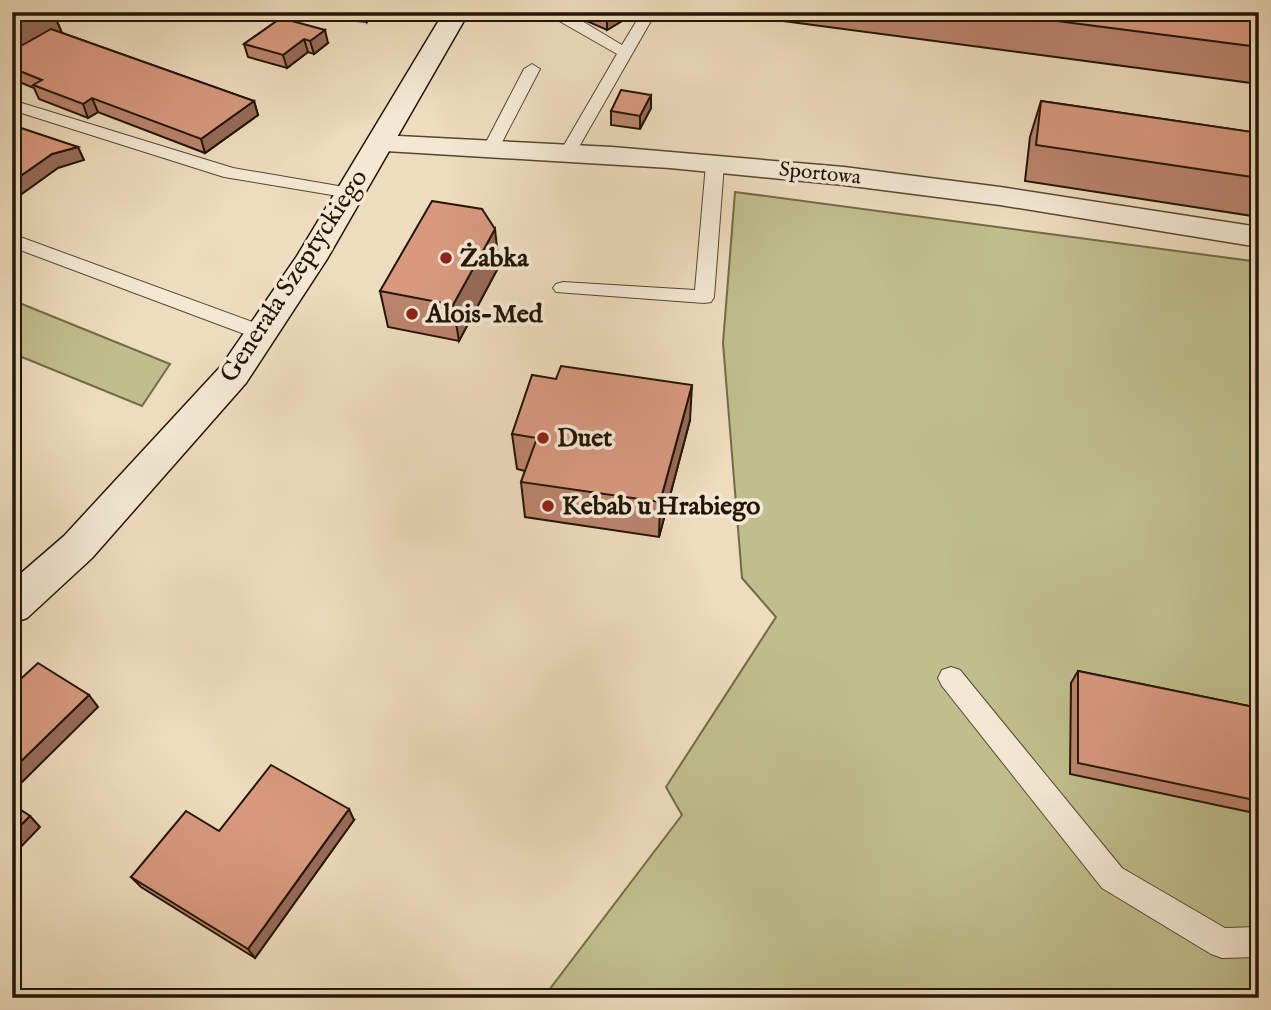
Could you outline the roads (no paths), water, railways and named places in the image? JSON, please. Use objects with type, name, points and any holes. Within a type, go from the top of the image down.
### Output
[{"type":"main road","name":"Generała Szeptyckiego","points":[[12,606],[78,547],[234,374],[311,259],[457,12]]},
{"type":"main road","name":"Sportowa","points":[[379,144],[568,152],[846,176],[1259,237]]},
{"type":"lane","points":[[560,12],[559,15],[626,52]]},
{"type":"lane","points":[[568,152],[649,12]]},
{"type":"lane","points":[[624,17],[633,21],[638,31]]},
{"type":"lane","points":[[491,148],[531,69]]},
{"type":"lane","points":[[12,105],[230,173],[350,193]]},
{"type":"lane","points":[[563,288],[704,297],[715,164]]},
{"type":"lane","points":[[12,240],[262,333]]},
{"type":"lane","points":[[951,678],[1112,878],[1222,943],[1259,942]]},
{"type":"place","name":"Żabka","points":[[446,258]]},
{"type":"place","name":"Alois-Med","points":[[412,314]]},
{"type":"place","name":"Duet","points":[[543,438]]},
{"type":"place","name":"Kebab u Hrabiego","points":[[548,506]]}]
